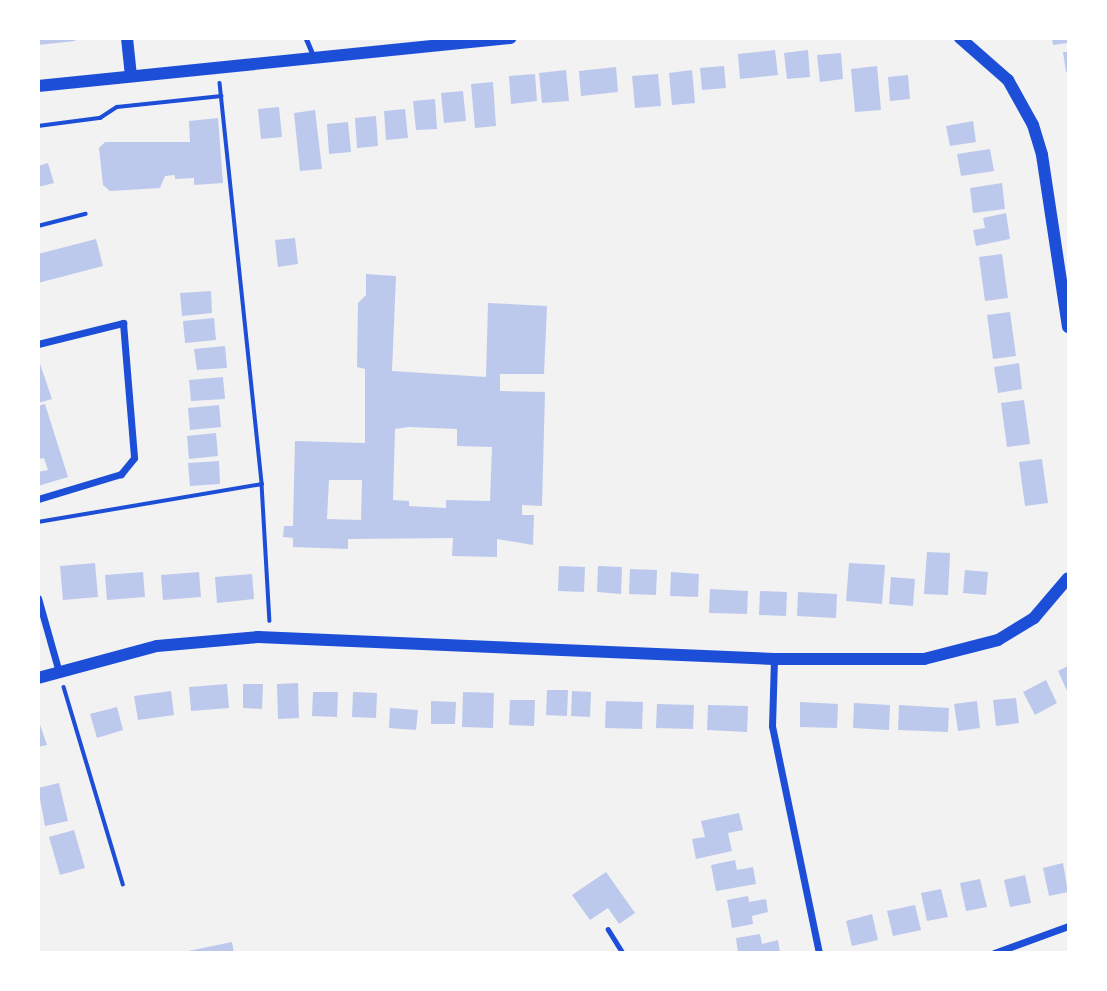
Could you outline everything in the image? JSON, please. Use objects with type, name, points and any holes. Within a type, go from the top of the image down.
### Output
[{"type":"street","points":[[127,38],[131,75]]},
{"type":"street","points":[[38,86],[511,38]]},
{"type":"street","points":[[960,38],[1008,80],[1033,125],[1042,155],[1069,327]]},
{"type":"street","points":[[38,344],[123,323],[134,458],[121,474],[38,499]]},
{"type":"street","points":[[38,678],[158,646],[258,637],[774,659],[924,659],[999,640],[1034,618],[1069,578]]},
{"type":"street","points":[[38,598],[59,672]]},
{"type":"street","points":[[774,659],[772,726],[819,953]]},
{"type":"street","points":[[993,953],[1069,926]]},
{"type":"lane","points":[[306,38],[314,58]]},
{"type":"lane","points":[[608,929],[623,953]]},
{"type":"path","points":[[220,83],[262,484],[270,625]]},
{"type":"path","points":[[38,126],[100,118],[117,107],[222,96]]},
{"type":"path","points":[[38,226],[85,214]]},
{"type":"path","points":[[38,522],[262,484]]},
{"type":"path","points":[[59,672],[123,884]]},
{"type":"building","points":[[38,38],[75,38],[75,41],[38,45]]},
{"type":"building","points":[[1052,38],[1068,38],[1068,43],[1053,45]]},
{"type":"building","points":[[775,50],[778,75],[740,79],[738,54]]},
{"type":"building","points":[[808,50],[810,77],[787,79],[784,53]]},
{"type":"building","points":[[1063,52],[1068,52],[1068,72],[1066,72]]},
{"type":"building","points":[[841,53],[843,79],[820,82],[817,55]]},
{"type":"building","points":[[724,66],[726,88],[702,90],[700,68]]},
{"type":"building","points":[[877,66],[881,110],[855,112],[851,69]]},
{"type":"building","points":[[616,67],[618,92],[581,96],[579,71]]},
{"type":"building","points":[[566,70],[569,101],[542,103],[539,73]]},
{"type":"building","points":[[692,70],[695,103],[672,105],[669,73]]},
{"type":"building","points":[[535,74],[537,101],[511,104],[509,76]]},
{"type":"building","points":[[658,74],[661,106],[635,108],[632,76]]},
{"type":"building","points":[[908,75],[910,99],[890,101],[888,77]]},
{"type":"building","points":[[493,82],[496,126],[475,128],[471,84]]},
{"type":"building","points":[[463,91],[466,121],[444,123],[441,93]]},
{"type":"building","points":[[435,99],[437,129],[416,130],[413,101]]},
{"type":"building","points":[[279,107],[282,137],[261,139],[258,109]]},
{"type":"building","points":[[405,109],[408,138],[386,140],[384,111]]},
{"type":"building","points":[[315,110],[322,169],[300,171],[294,113]]},
{"type":"building","points":[[376,116],[378,146],[357,148],[355,118]]},
{"type":"building","points":[[218,118],[223,183],[194,185],[194,178],[175,179],[175,175],[165,176],[160,188],[110,191],[103,185],[99,148],[105,142],[190,142],[189,121]]},
{"type":"building","points":[[973,121],[976,142],[950,146],[946,126]]},
{"type":"building","points":[[348,122],[351,152],[329,154],[327,124]]},
{"type":"building","points":[[990,149],[994,171],[961,176],[957,154]]},
{"type":"building","points":[[48,163],[54,183],[38,187],[38,166]]},
{"type":"building","points":[[1002,183],[1005,209],[973,213],[970,188]]},
{"type":"building","points":[[1006,213],[1010,239],[976,246],[973,230],[985,228],[983,218]]},
{"type":"building","points":[[295,238],[298,264],[278,267],[275,240]]},
{"type":"building","points":[[96,239],[103,266],[38,283],[38,254]]},
{"type":"building","points":[[1002,254],[1008,298],[985,301],[979,257]]},
{"type":"building","points":[[366,274],[396,276],[392,371],[486,377],[488,303],[547,306],[544,374],[500,374],[500,391],[545,392],[542,506],[522,505],[522,515],[534,515],[533,545],[497,539],[497,557],[452,556],[453,538],[348,539],[348,549],[293,547],[293,538],[283,537],[284,526],[293,526],[295,441],[365,443],[365,369],[357,367],[358,303],[366,295]],"holes":[[[395,429],[457,429],[457,446],[492,447],[490,501],[446,500],[446,508],[409,506],[409,501],[393,500]],[[329,480],[362,480],[361,520],[327,519]]]},
{"type":"building","points":[[211,291],[212,313],[182,316],[180,293]]},
{"type":"building","points":[[1010,312],[1016,356],[993,359],[987,315]]},
{"type":"building","points":[[214,318],[216,340],[185,343],[183,321]]},
{"type":"building","points":[[225,346],[227,368],[197,370],[194,349]]},
{"type":"building","points":[[38,358],[52,399],[38,403]]},
{"type":"building","points":[[1019,363],[1022,389],[998,393],[994,367]]},
{"type":"building","points":[[223,377],[225,399],[191,401],[189,380]]},
{"type":"building","points":[[1024,400],[1030,444],[1007,447],[1001,403]]},
{"type":"building","points":[[45,404],[68,477],[38,486],[38,472],[48,470],[44,458],[38,459],[38,406]]},
{"type":"building","points":[[219,405],[221,427],[190,430],[188,408]]},
{"type":"building","points":[[216,433],[218,456],[189,459],[187,436]]},
{"type":"building","points":[[1042,459],[1048,503],[1025,506],[1019,462]]},
{"type":"building","points":[[219,461],[220,484],[190,486],[188,463]]},
{"type":"building","points":[[927,552],[950,553],[948,595],[924,594]]},
{"type":"building","points":[[95,563],[98,597],[63,600],[60,566]]},
{"type":"building","points":[[849,563],[885,565],[882,604],[846,601]]},
{"type":"building","points":[[559,566],[585,567],[584,592],[558,591]]},
{"type":"building","points":[[598,566],[622,567],[621,594],[597,592]]},
{"type":"building","points":[[630,569],[657,570],[656,595],[629,594]]},
{"type":"building","points":[[965,570],[988,572],[986,595],[963,593]]},
{"type":"building","points":[[143,572],[145,597],[107,600],[105,575]]},
{"type":"building","points":[[199,572],[201,597],[163,600],[161,575]]},
{"type":"building","points":[[671,572],[699,574],[698,597],[670,596]]},
{"type":"building","points":[[252,574],[254,599],[217,603],[215,577]]},
{"type":"building","points":[[891,577],[915,579],[913,606],[889,604]]},
{"type":"building","points":[[710,589],[748,591],[747,614],[709,613]]},
{"type":"building","points":[[760,591],[787,592],[786,616],[759,615]]},
{"type":"building","points":[[798,592],[837,594],[836,618],[797,616]]},
{"type":"building","points":[[1068,666],[1068,693],[1058,671]]},
{"type":"building","points":[[1046,680],[1057,703],[1035,715],[1023,692]]},
{"type":"building","points":[[298,683],[299,718],[278,719],[277,684]]},
{"type":"building","points":[[227,684],[229,708],[191,711],[189,687]]},
{"type":"building","points":[[243,684],[263,684],[262,709],[243,708]]},
{"type":"building","points":[[547,690],[568,690],[567,716],[546,715]]},
{"type":"building","points":[[171,691],[174,715],[138,720],[134,696]]},
{"type":"building","points":[[572,691],[591,692],[590,717],[571,716]]},
{"type":"building","points":[[313,692],[338,692],[337,717],[312,716]]},
{"type":"building","points":[[353,692],[377,693],[376,718],[352,717]]},
{"type":"building","points":[[463,692],[494,693],[493,728],[462,727]]},
{"type":"building","points":[[1016,698],[1019,723],[996,726],[993,700]]},
{"type":"building","points":[[510,700],[535,700],[534,726],[509,725]]},
{"type":"building","points":[[431,701],[456,702],[455,724],[431,724]]},
{"type":"building","points":[[606,701],[643,702],[642,729],[605,728]]},
{"type":"building","points":[[977,701],[980,728],[958,731],[954,704]]},
{"type":"building","points":[[800,702],[838,704],[837,728],[800,727]]},
{"type":"building","points":[[854,703],[890,705],[889,730],[853,728]]},
{"type":"building","points":[[657,704],[694,705],[693,729],[656,728]]},
{"type":"building","points":[[708,705],[748,706],[747,732],[707,730]]},
{"type":"building","points":[[899,705],[949,708],[948,732],[898,730]]},
{"type":"building","points":[[117,707],[123,730],[97,738],[90,714]]},
{"type":"building","points":[[390,708],[418,710],[416,730],[389,728]]},
{"type":"building","points":[[38,719],[47,745],[38,747]]},
{"type":"building","points":[[59,783],[68,821],[45,826],[38,788]]},
{"type":"building","points":[[739,813],[743,830],[728,833],[732,851],[696,859],[692,839],[705,837],[701,821]]},
{"type":"building","points":[[74,830],[85,868],[60,875],[49,837]]},
{"type":"building","points":[[735,860],[737,870],[753,867],[756,884],[716,891],[711,865]]},
{"type":"building","points":[[1063,863],[1068,892],[1049,896],[1043,868]]},
{"type":"building","points":[[606,872],[635,913],[619,924],[608,908],[590,920],[572,895]]},
{"type":"building","points":[[1025,875],[1031,903],[1010,907],[1004,880]]},
{"type":"building","points":[[980,879],[987,907],[966,911],[960,883]]},
{"type":"building","points":[[941,889],[948,917],[927,921],[921,893]]},
{"type":"building","points":[[748,896],[749,902],[766,899],[768,912],[752,916],[753,924],[732,928],[727,900]]},
{"type":"building","points":[[915,905],[921,930],[893,936],[887,911]]},
{"type":"building","points":[[872,914],[878,940],[852,946],[846,921]]},
{"type":"building","points":[[760,934],[762,944],[778,940],[780,953],[738,953],[736,938]]},
{"type":"building","points":[[232,942],[234,953],[188,953],[188,951]]}]
